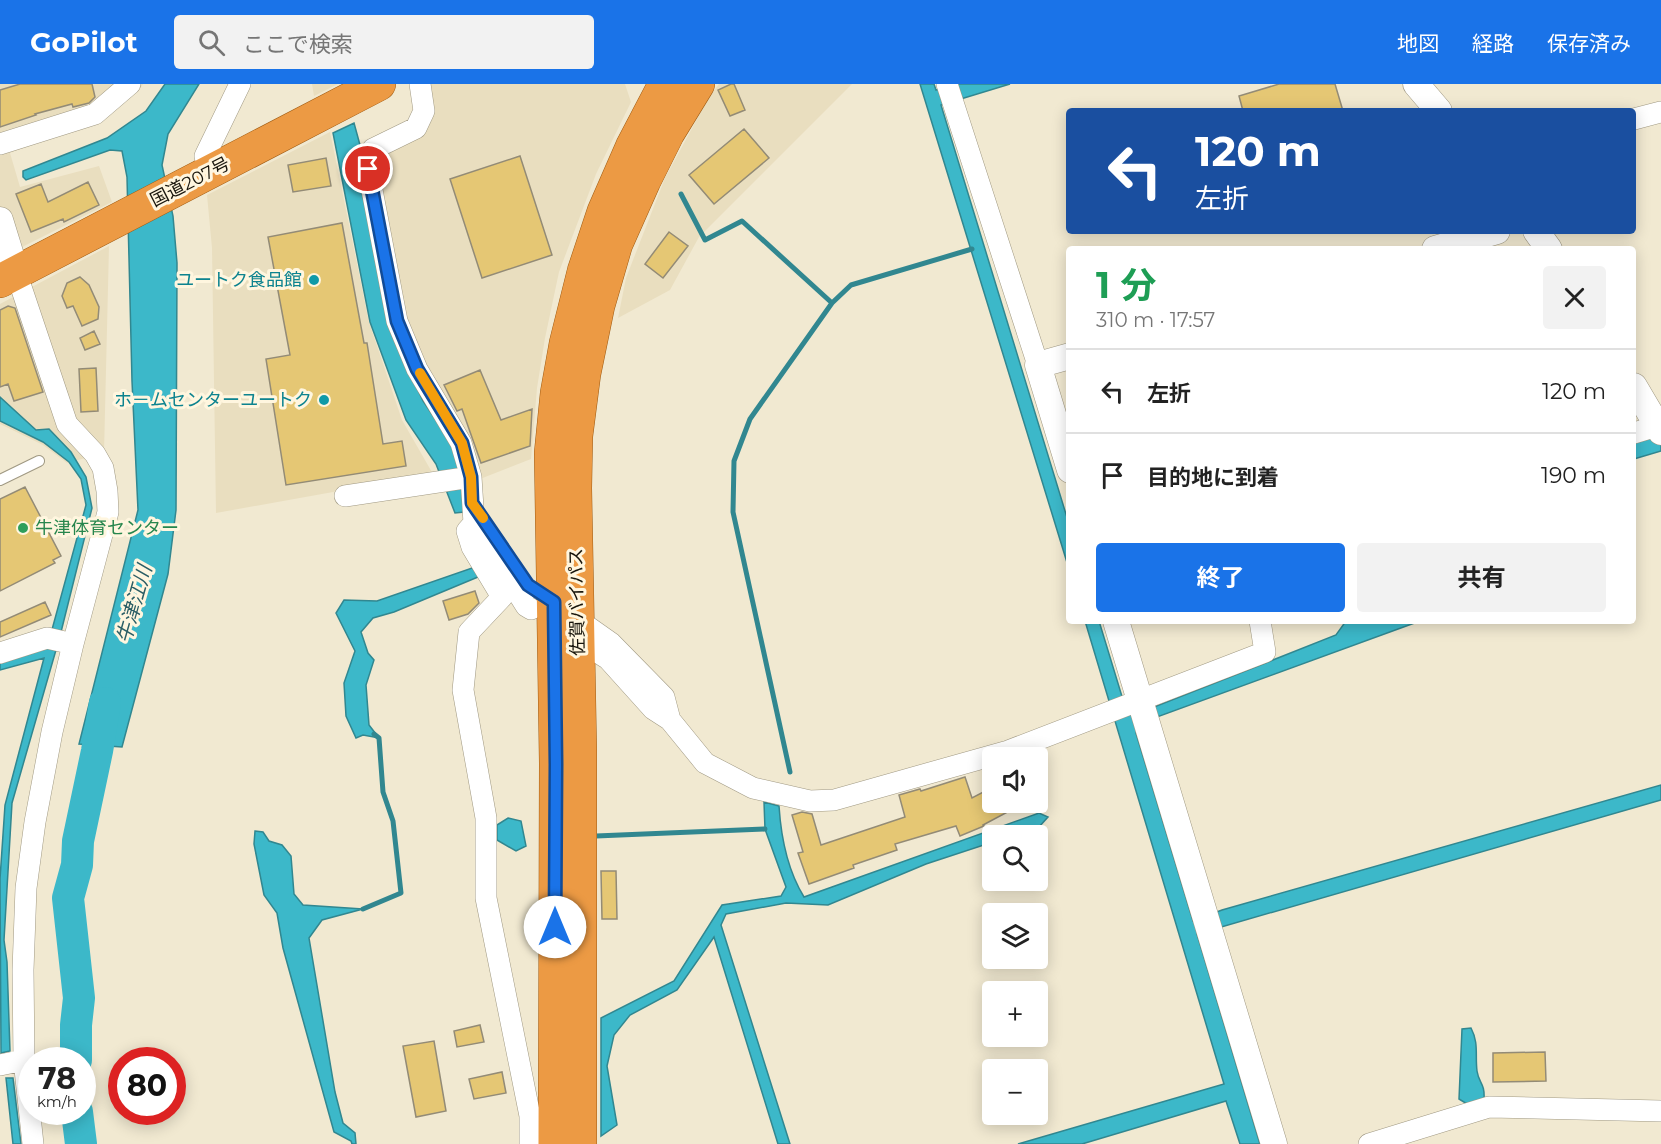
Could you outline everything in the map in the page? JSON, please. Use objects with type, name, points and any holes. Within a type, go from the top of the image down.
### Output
[{"type":"highway","name":"国道207号","points":[[8,276],[379,84]]},
{"type":"highway","name":"佐賀バイパス","points":[[555,1144],[556,764],[551,453],[557,393],[566,343],[584,271],[604,211],[632,147],[665,84]]},
{"type":"highway","name":"佐賀バイパス","points":[[580,1144],[580,752],[554,610],[575,488],[576,436],[584,374],[598,306],[616,244],[668,133],[698,84]]},
{"type":"street","points":[[0,144],[94,114],[129,84]]},
{"type":"street","points":[[203,176],[205,156],[240,84]]},
{"type":"street","points":[[420,84],[423,111],[416,128],[373,149],[368,169],[397,321],[417,369],[462,443],[471,477],[473,513],[467,531],[472,548],[502,597],[469,632],[463,690],[486,818],[486,898],[530,1116],[530,1144]]},
{"type":"street","points":[[946,84],[1066,457]]},
{"type":"street","points":[[1416,84],[1436,108]]},
{"type":"street","points":[[1636,118],[1661,112]]},
{"type":"street","points":[[0,220],[8,276],[67,424],[95,454],[103,468],[108,512],[61,641],[52,732],[35,822],[26,888],[23,970],[12,1062],[33,1144]]},
{"type":"street","points":[[1445,246],[1487,234]]},
{"type":"street","points":[[1038,365],[1066,357]]},
{"type":"street","points":[[1636,391],[1651,430]]},
{"type":"street","points":[[345,496],[471,477]]},
{"type":"street","points":[[473,513],[528,585],[554,610],[611,643],[664,698],[670,720]]},
{"type":"street","points":[[1116,624],[1126,706],[1148,728],[1274,1144]]},
{"type":"street","points":[[597,652],[608,660],[653,709],[670,720],[705,763],[753,788],[810,801],[834,800],[1008,751],[1265,652],[1260,624]]},
{"type":"street","points":[[0,653],[61,641]]},
{"type":"street","points":[[519,1065],[555,1067]]},
{"type":"street","points":[[1369,1144],[1489,1107],[1661,1111]]},
{"type":"lane","points":[[0,480],[39,461]]},
{"type":"shaded area","points":[[0,84],[143,84],[101,118],[10,153],[20,187],[99,166],[112,202],[0,258]]},
{"type":"shaded area","points":[[312,84],[338,84],[314,96]]},
{"type":"shaded area","points":[[426,84],[625,84],[631,102],[596,174],[559,272],[537,388],[531,459],[480,479],[403,312],[376,168],[385,153],[418,133]]},
{"type":"shaded area","points":[[719,84],[852,84],[699,237],[670,290],[618,318],[626,278],[665,178],[709,97]]},
{"type":"shaded area","points":[[330,132],[369,322],[402,420],[433,474],[216,513],[212,248],[207,195]]},
{"type":"shaded area","points":[[109,246],[104,453],[67,463],[43,445],[0,424],[0,304]]},
{"type":"water","points":[[165,84],[199,84],[168,134],[162,165],[173,216],[177,263],[176,510],[168,574],[122,747],[79,744],[138,510],[127,177],[122,151],[110,150],[26,180],[23,177],[23,171],[107,138],[146,111]]},
{"type":"water","points":[[920,84],[934,84],[936,90],[957,84],[1010,84],[941,105],[1066,514],[1066,559]]},
{"type":"water","points":[[354,123],[363,156],[358,173],[392,333],[423,401],[455,448],[465,493],[464,512],[455,513],[436,464],[406,420],[370,322],[333,133]]},
{"type":"water","points":[[0,397],[36,430],[49,429],[71,452],[86,477],[92,508],[60,636],[12,803],[4,940],[7,962],[10,1051],[1,1053],[0,879],[5,805],[44,658],[0,670],[0,662],[47,648],[86,505],[81,479],[69,462],[43,442],[0,421]]},
{"type":"water","points":[[1661,435],[1661,451],[1636,458],[1636,442]]},
{"type":"water","points":[[472,568],[477,571],[478,577],[394,612],[373,618],[361,632],[368,653],[374,660],[366,685],[369,725],[379,738],[363,735],[356,738],[346,716],[344,683],[355,651],[336,613],[344,600],[377,601]]},
{"type":"water","points":[[1086,624],[1100,624],[1127,713],[1134,715],[1336,635],[1344,624],[1412,624],[1143,722],[1136,733],[1193,921],[1222,910],[1661,785],[1661,800],[1197,934],[1260,1144],[1240,1144],[1226,1101],[1082,1144],[1018,1144],[1224,1084]]},
{"type":"water","points":[[764,802],[779,806],[786,853],[804,897],[982,833],[982,846],[926,864],[828,905],[786,903],[726,914],[721,925],[790,1144],[778,1144],[714,937],[677,990],[630,1015],[614,1035],[607,1066],[617,1125],[601,1136],[601,1018],[674,981],[722,905],[781,896],[786,887],[765,829]]},
{"type":"water","points":[[1039,813],[1048,817],[1041,825],[1005,825]]},
{"type":"water","points":[[508,818],[521,821],[526,846],[516,851],[497,840],[497,825]]},
{"type":"water","points":[[255,831],[263,832],[269,841],[282,845],[291,856],[294,894],[303,905],[363,909],[322,920],[309,938],[335,1092],[343,1123],[355,1133],[356,1144],[352,1144],[351,1141],[334,1132],[283,948],[277,913],[264,895],[254,844]]},
{"type":"water","points":[[1471,1028],[1475,1039],[1477,1071],[1484,1090],[1484,1099],[1467,1104],[1459,1099],[1462,1029]]},
{"type":"water","points":[[6,1078],[13,1078],[21,1144],[13,1144]]},
{"type":"building","points":[[20,84],[92,84],[95,97],[89,103],[73,107],[72,104],[0,127],[0,90]]},
{"type":"building","points":[[734,84],[745,110],[730,116],[718,90]]},
{"type":"building","points":[[1279,84],[1335,84],[1342,108],[1242,108],[1239,96]]},
{"type":"building","points":[[744,129],[769,158],[714,204],[689,175]]},
{"type":"building","points":[[520,156],[552,255],[482,278],[450,179]]},
{"type":"building","points":[[326,158],[331,186],[293,192],[288,165]]},
{"type":"building","points":[[88,182],[99,205],[64,222],[63,219],[31,232],[16,194],[41,184],[48,202]]},
{"type":"building","points":[[342,223],[364,343],[367,343],[383,444],[402,441],[406,466],[286,485],[266,359],[290,355],[268,237]]},
{"type":"building","points":[[669,232],[688,246],[663,278],[645,264]]},
{"type":"building","points":[[80,277],[89,285],[99,307],[98,319],[82,326],[73,306],[67,308],[62,296],[67,283]]},
{"type":"building","points":[[8,306],[15,308],[43,392],[14,401],[8,384],[0,387],[0,310]]},
{"type":"building","points":[[94,331],[100,344],[85,350],[80,338]]},
{"type":"building","points":[[96,368],[98,411],[81,412],[79,369]]},
{"type":"building","points":[[480,370],[501,420],[532,409],[530,446],[481,463],[462,409],[457,411],[444,385]]},
{"type":"building","name":"牛津体育センター","points":[[25,487],[61,556],[53,560],[55,563],[0,591],[0,499]]},
{"type":"building","points":[[475,591],[479,603],[468,614],[449,620],[443,601]]},
{"type":"building","points":[[45,602],[51,615],[0,637],[0,622]]},
{"type":"building","points":[[965,777],[972,798],[982,793],[982,813],[1005,813],[960,836],[956,826],[895,844],[897,850],[853,865],[854,868],[809,884],[798,853],[803,852],[792,815],[802,812],[812,814],[821,845],[905,817],[899,795],[920,789],[921,791]]},
{"type":"building","points":[[601,871],[616,871],[617,919],[602,919]]},
{"type":"building","points":[[480,1025],[484,1042],[457,1047],[454,1031]]},
{"type":"building","points":[[434,1041],[446,1111],[416,1117],[403,1046]]},
{"type":"building","points":[[1545,1052],[1546,1081],[1493,1082],[1493,1053]]},
{"type":"building","points":[[502,1072],[506,1093],[474,1099],[469,1079]]},
{"type":"waterway","points":[[681,194],[705,240],[742,221],[832,303]]},
{"type":"waterway","points":[[790,772],[733,512],[734,461],[750,419],[832,303],[851,285],[972,249]]},
{"type":"waterway","name":"牛津江川","points":[[76,1047],[79,998],[68,898],[77,865],[78,841],[105,703]]},
{"type":"waterway","points":[[363,909],[401,893],[393,821],[383,792],[379,738],[374,734]]},
{"type":"waterway","points":[[596,836],[765,829]]},
{"type":"waterway","name":"牛津江川","points":[[79,1125],[81,1144]]},
{"type":"slow traffic","points":[[420,373],[462,443],[471,477],[472,503],[483,518]]},
{"type":"place","name":"ユートク食品館","points":[[314,280]]},
{"type":"place","name":"ホ－ムセンターユートク","points":[[324,400]]},
{"type":"place","name":"牛津体育センター","points":[[23,528]]},
{"type":"route","points":[[368,169],[397,321],[417,369],[462,443],[471,477],[472,503],[528,585],[554,602],[555,927]]}]
